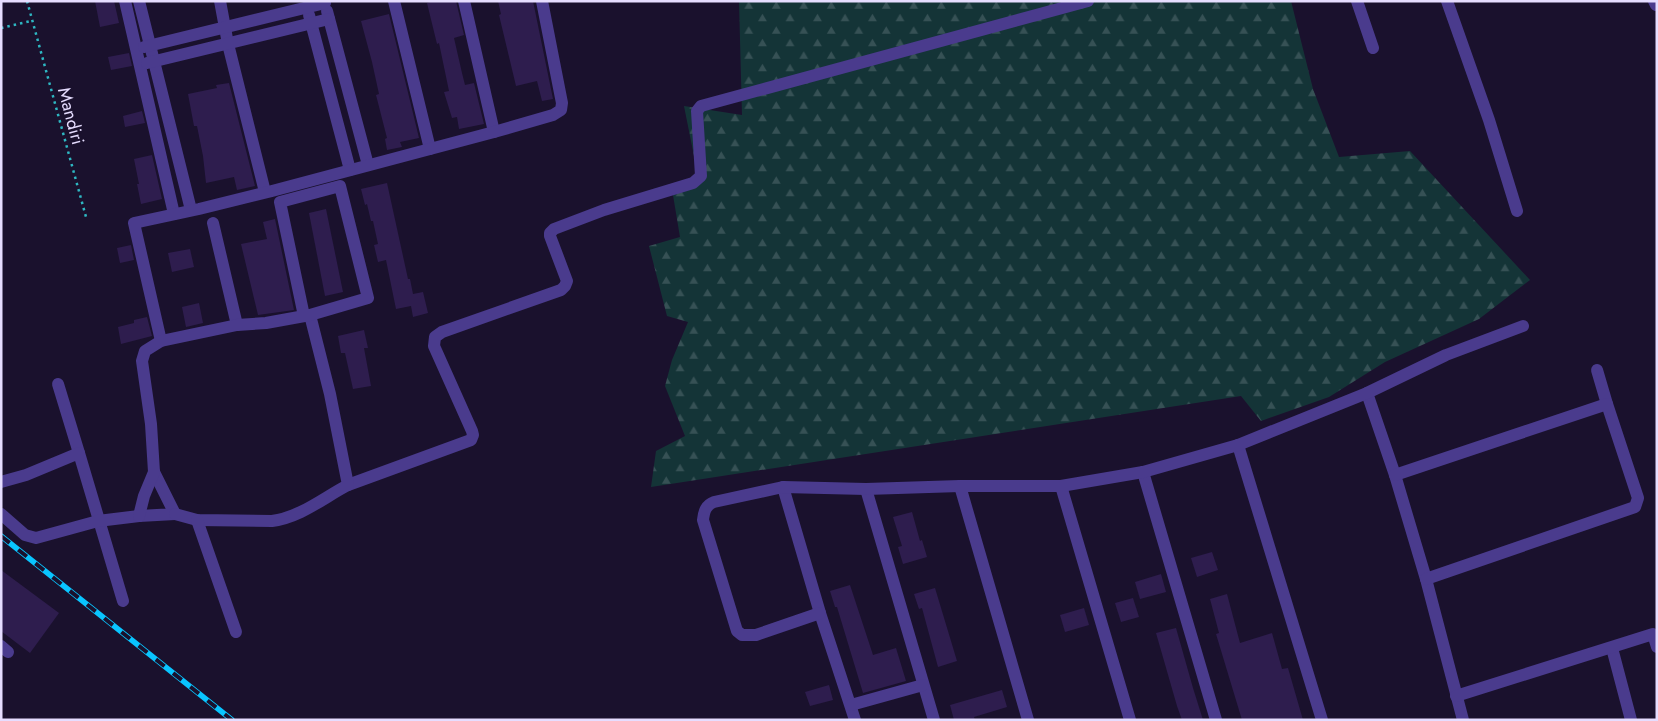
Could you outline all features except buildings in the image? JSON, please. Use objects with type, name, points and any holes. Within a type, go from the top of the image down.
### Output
[{"type":"street","points":[[125,1],[174,214]]},
{"type":"street","points":[[139,1],[191,210]]},
{"type":"street","points":[[220,1],[228,44],[265,192]]},
{"type":"street","points":[[394,1],[430,149]]},
{"type":"street","points":[[464,1],[494,132]]},
{"type":"street","points":[[161,341],[134,223],[265,192],[553,115],[560,110],[562,103],[542,1]]},
{"type":"street","points":[[1,514],[25,536],[31,538],[98,521],[139,516],[175,514],[198,520],[281,520],[302,512],[348,485],[471,440],[472,431],[434,346],[435,337],[442,332],[561,290],[566,282],[550,236],[550,232],[554,229],[604,210],[694,183],[698,180],[700,176],[697,112],[701,106],[1088,1]]},
{"type":"street","points":[[1357,1],[1373,48]]},
{"type":"street","points":[[1447,1],[1517,211]]},
{"type":"street","points":[[136,49],[225,27],[306,4],[324,2],[368,165]]},
{"type":"street","points":[[306,4],[350,170]]},
{"type":"street","points":[[140,65],[329,19]]},
{"type":"street","points":[[175,514],[154,472],[142,361],[145,351],[161,341],[237,325],[266,323],[307,315],[368,298],[340,186],[280,202],[307,315],[330,394],[348,485]]},
{"type":"street","points":[[213,223],[237,325]]},
{"type":"street","points":[[820,613],[756,635],[742,635],[734,627],[703,520],[708,504],[783,487],[866,489],[960,486],[1061,486],[1143,472],[1238,445],[1367,393],[1446,355],[1523,326]]},
{"type":"street","points":[[1426,579],[1635,507],[1638,503],[1638,498],[1597,370]]},
{"type":"street","points":[[58,384],[123,601]]},
{"type":"street","points":[[1367,393],[1395,475],[1426,579],[1463,720]]},
{"type":"street","points":[[1395,475],[1607,404]]},
{"type":"street","points":[[1238,445],[1322,720]]},
{"type":"street","points":[[1,482],[26,475],[79,453]]},
{"type":"street","points":[[139,516],[144,496],[154,472]]},
{"type":"street","points":[[1143,472],[1216,720]]},
{"type":"street","points":[[960,486],[1028,720]]},
{"type":"street","points":[[1061,486],[1130,720]]},
{"type":"street","points":[[783,487],[820,613],[855,720]]},
{"type":"street","points":[[866,489],[934,720]]},
{"type":"street","points":[[198,520],[236,632]]},
{"type":"street","points":[[1456,696],[1655,633],[1657,647]]},
{"type":"street","points":[[1612,648],[1630,720]]},
{"type":"street","points":[[850,705],[923,685]]},
{"type":"path","name":"Mandiri","points":[[27,1],[86,217]]},
{"type":"path","points":[[1,28],[31,21]]},
{"type":"green space","points":[[739,1],[1291,1],[1313,89],[1339,157],[1410,151],[1530,280],[1479,319],[1385,362],[1329,397],[1261,421],[1241,396],[651,487],[656,451],[685,436],[665,386],[672,360],[688,322],[667,316],[649,246],[680,237],[672,189],[698,176],[684,106],[742,115]]},
{"type":"railway","points":[[1,536],[232,720]]}]
